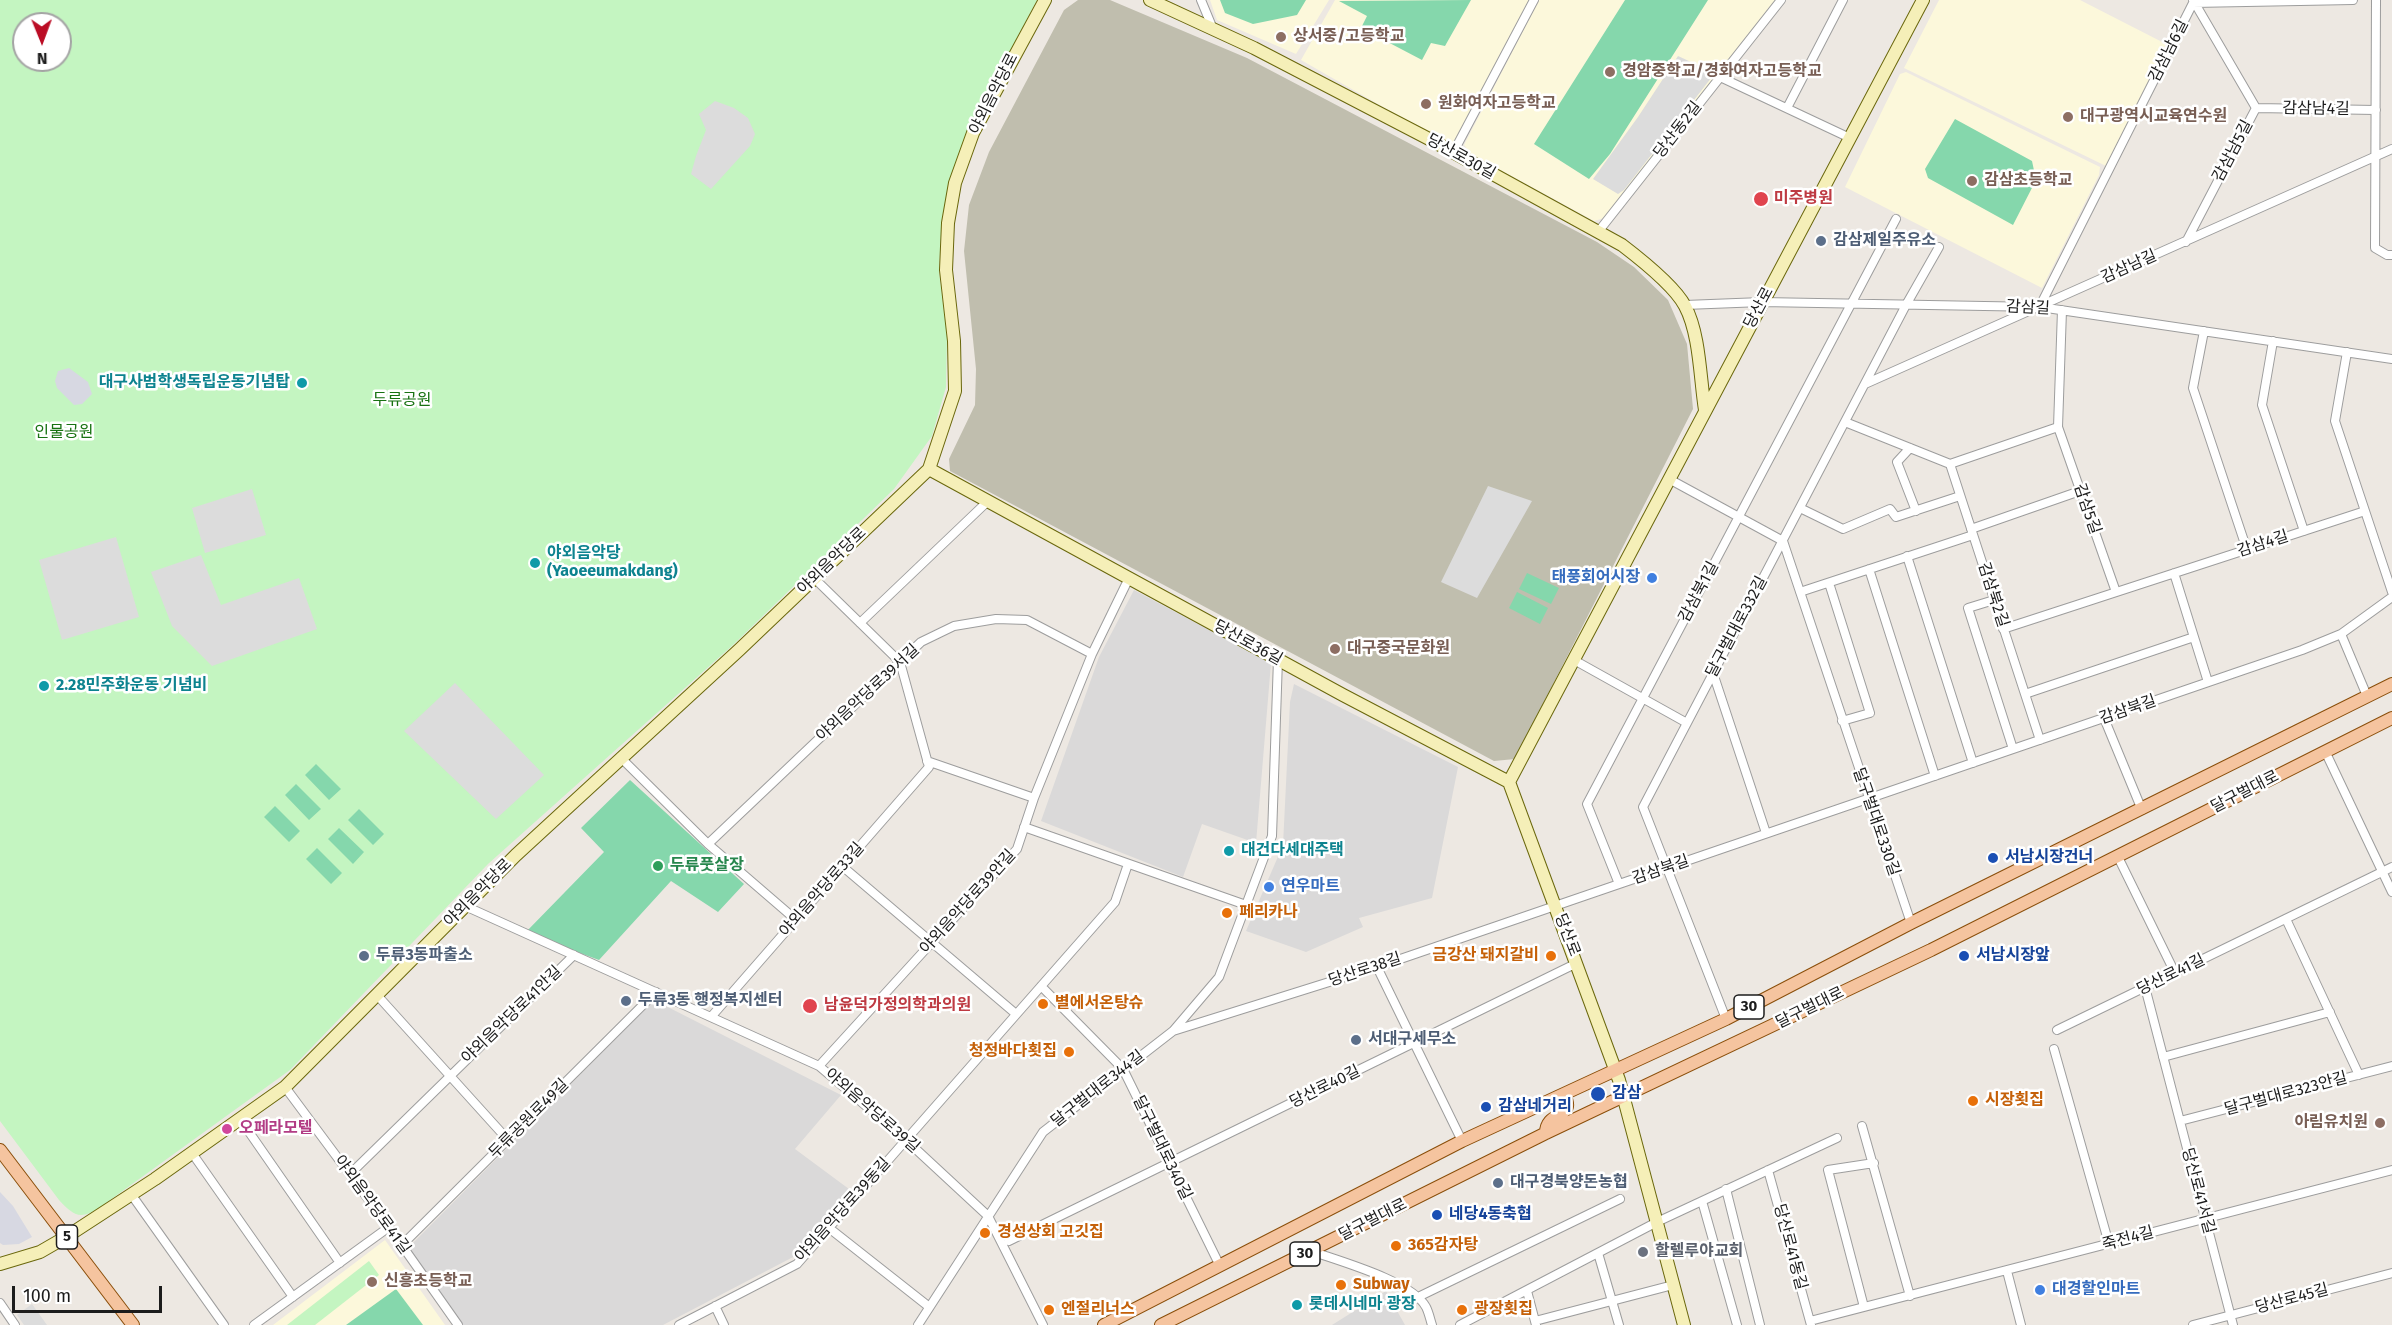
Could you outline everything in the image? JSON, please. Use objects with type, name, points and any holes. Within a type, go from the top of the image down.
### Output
[{"type":"main road","name":"야외음악당로","points":[[0,1264],[40,1252],[66,1237],[285,1088],[516,855],[929,469],[955,391],[954,340],[946,270],[948,223],[955,183],[973,133],[1045,0]]},
{"type":"main road","name":"당산로30길","points":[[1150,0],[1254,48],[1622,245],[1646,263],[1685,304]]},
{"type":"main road","name":"당산로","points":[[1684,1325],[1615,1071],[1509,782],[1923,0]]},
{"type":"main road","points":[[1685,304],[1694,332],[1704,410]]},
{"type":"main road","name":"당산로36길","points":[[929,469],[1509,782]]},
{"type":"main road","name":"달구벌대로","points":[[1104,1325],[1462,1142],[1726,1019],[1911,923],[2392,684]]},
{"type":"main road","name":"달구벌대로","points":[[1161,1325],[1546,1133],[1931,950],[2392,718]]},
{"type":"main road","points":[[1546,1133],[1549,1120],[1565,1112],[1568,1107],[1564,1095]]},
{"type":"main road","name":"5","points":[[0,1150],[134,1325]]},
{"type":"street","points":[[1201,0],[1213,29]]},
{"type":"street","points":[[1453,153],[1534,0]]},
{"type":"street","name":"당산동2길","points":[[1598,232],[1781,0]]},
{"type":"street","points":[[1787,108],[1843,0]]},
{"type":"street","name":"감삼남6길","points":[[2040,307],[2193,1],[2353,0]]},
{"type":"street","points":[[2376,0],[2375,248],[2392,255]]},
{"type":"street","name":"감삼남5길","points":[[2186,242],[2256,108],[2193,1]]},
{"type":"street","points":[[1720,77],[1850,138]]},
{"type":"street","name":"감삼남4길","points":[[2256,108],[2376,110]]},
{"type":"street","name":"감삼남길","points":[[1865,384],[2392,149]]},
{"type":"street","points":[[1851,304],[1896,219]]},
{"type":"street","name":"달구벌대로332길","points":[[1726,1019],[1643,807],[1906,305],[1939,247]]},
{"type":"street","points":[[1685,304],[1762,302]]},
{"type":"street","name":"감삼길","points":[[1762,302],[2040,307],[2392,359]]},
{"type":"street","name":"감삼북1길","points":[[1619,884],[1587,804],[1851,304]]},
{"type":"street","name":"감삼5길","points":[[2062,310],[2058,427],[2116,592]]},
{"type":"street","points":[[2204,331],[2193,388],[2247,550]]},
{"type":"street","points":[[2273,341],[2262,405],[2304,531]]},
{"type":"street","points":[[2347,352],[2335,421],[2365,511]]},
{"type":"street","points":[[1845,422],[1950,464],[2058,427]]},
{"type":"street","points":[[1910,448],[1897,462],[1916,511]]},
{"type":"street","name":"감삼북2길","points":[[1950,464],[2040,740]]},
{"type":"street","points":[[1669,479],[1783,541],[1800,592],[1908,556],[2080,490]]},
{"type":"street","points":[[1800,508],[1843,529],[1890,509],[1896,517],[1960,496]]},
{"type":"street","points":[[860,623],[988,501]]},
{"type":"street","name":"감삼4길","points":[[2003,628],[2365,511]]},
{"type":"street","name":"감삼북길","points":[[1556,906],[2302,650],[2341,634],[2392,595],[2365,511]]},
{"type":"street","points":[[1908,556],[1973,763]]},
{"type":"street","points":[[1869,569],[1935,776]]},
{"type":"street","points":[[2174,573],[2208,682]]},
{"type":"street","points":[[814,578],[900,662],[927,761],[1034,798]]},
{"type":"street","name":"야외음악당로39안길","points":[[819,1065],[1017,849],[1034,798],[1092,654],[1129,578]]},
{"type":"street","points":[[1829,583],[1870,713],[1842,721]]},
{"type":"street","name":"달구벌대로330길","points":[[1800,592],[1911,923]]},
{"type":"street","points":[[1994,600],[1968,608],[2013,749]]},
{"type":"street","name":"야외음악당로39서길","points":[[708,844],[921,642],[954,626],[996,619],[1027,620],[1092,654]]},
{"type":"street","points":[[2341,634],[2367,696]]},
{"type":"street","points":[[2025,694],[2194,637]]},
{"type":"street","name":"달구벌대로344길","points":[[918,1325],[928,1306],[1043,1132],[1173,1030],[1219,977],[1272,836],[1278,659]]},
{"type":"street","points":[[1574,660],[1687,723]]},
{"type":"street","points":[[1713,673],[1766,833]]},
{"type":"street","points":[[2104,718],[2142,810]]},
{"type":"street","points":[[2325,751],[2392,892]]},
{"type":"street","points":[[621,758],[708,844],[795,920]]},
{"type":"street","name":"야외음악당로33길","points":[[711,1017],[929,767],[927,761]]},
{"type":"street","points":[[1024,827],[1246,905]]},
{"type":"street","points":[[2118,857],[2175,973]]},
{"type":"street","points":[[906,1140],[1115,902],[1128,864]]},
{"type":"street","points":[[843,866],[1016,1014]]},
{"type":"street","name":"당산로41길","points":[[2057,1030],[2392,867]]},
{"type":"street","name":"야외음악당로39길","points":[[465,906],[819,1065],[906,1140],[988,1216],[1043,1325]]},
{"type":"street","name":"당산로38길","points":[[1173,1030],[1377,967],[1556,906]]},
{"type":"street","points":[[2286,919],[2359,1075]]},
{"type":"street","name":"야외음악당로41안길","points":[[350,1174],[574,955]]},
{"type":"street","name":"당산로40길","points":[[1169,1163],[1577,963]]},
{"type":"street","points":[[1377,967],[1462,1142]]},
{"type":"street","name":"달구벌대로340길","points":[[1041,986],[1123,1070],[1220,1266]]},
{"type":"street","name":"당산로41서길","points":[[2145,987],[2233,1325]]},
{"type":"street","name":"두류공원로49길","points":[[402,1245],[656,992]]},
{"type":"street","points":[[377,995],[450,1076]]},
{"type":"street","points":[[2163,1057],[2330,1012]]},
{"type":"street","points":[[2054,1049],[2109,1244]]},
{"type":"street","name":"달구벌대로323안길","points":[[2180,1121],[2392,1066]]},
{"type":"street","name":"야외음악당로41안길","points":[[450,1076],[508,1140]]},
{"type":"street","name":"야외음악당로41길","points":[[285,1088],[389,1227],[458,1325]]},
{"type":"street","points":[[240,1119],[340,1263]]},
{"type":"street","points":[[1862,1126],[1910,1296]]},
{"type":"street","points":[[1460,1325],[1657,1222],[1837,1138]]},
{"type":"street","name":"야외음악당로39동길","points":[[679,1325],[797,1264],[906,1140]]},
{"type":"street","points":[[192,1152],[293,1297]]},
{"type":"street","points":[[1009,1241],[1169,1163]]},
{"type":"street","points":[[1864,1307],[1828,1170],[1874,1163]]},
{"type":"street","name":"당산로41동길","points":[[1768,1170],[1810,1323]]},
{"type":"street","name":"죽전4길","points":[[1810,1323],[2392,1170]]},
{"type":"street","points":[[1726,1189],[1760,1325]]},
{"type":"street","points":[[131,1194],[224,1325]]},
{"type":"street","points":[[1416,1298],[1620,1198]]},
{"type":"street","points":[[1702,1201],[1737,1325]]},
{"type":"street","points":[[254,1325],[389,1227]]},
{"type":"street","points":[[829,1228],[928,1306]]},
{"type":"street","points":[[1311,1251],[1381,1275],[1425,1305],[1432,1325]]},
{"type":"street","points":[[1599,1253],[1619,1325]]},
{"type":"street","points":[[2007,1271],[2021,1325]]},
{"type":"street","name":"당산로45길","points":[[2193,1325],[2392,1273]]},
{"type":"street","points":[[1527,1291],[1535,1323],[1673,1285]]},
{"type":"street","points":[[0,1303],[15,1325]]},
{"type":"street","points":[[715,1306],[724,1325]]},
{"type":"shaded area","points":[[1078,0],[1110,0],[1247,58],[1597,242],[1634,267],[1668,300],[1687,344],[1693,409],[1515,759],[1494,761],[950,471],[949,459],[975,405],[976,369],[964,251],[969,205],[989,152],[1064,10]]},
{"type":"shaded area","name":"상서중/고등학교","points":[[1210,0],[1329,0],[1296,54],[1217,20]]},
{"type":"shaded area","name":"원화여자고등학교","points":[[1335,0],[1529,0],[1453,147],[1301,60]]},
{"type":"shaded area","name":"경암중학교/경화여자고등학교","points":[[1539,0],[1776,0],[1604,218],[1594,221],[1471,154],[1464,145]]},
{"type":"shaded area","name":"대구광역시교육연수원","points":[[1939,0],[2080,0],[2168,45],[2106,166],[1904,68]]},
{"type":"shaded area","points":[[1678,56],[1715,73],[1624,190],[1618,194],[1593,179]]},
{"type":"shaded area","name":"감삼초등학교","points":[[1906,72],[2100,167],[2099,175],[2042,288],[1845,187],[1900,74]]},
{"type":"shaded area","points":[[715,101],[734,108],[748,118],[755,134],[750,146],[711,189],[691,174],[706,130],[699,114]]},
{"type":"shaded area","points":[[69,368],[88,382],[92,394],[82,404],[74,405],[57,388],[55,381],[58,371]]},
{"type":"shaded area","points":[[1488,486],[1532,501],[1477,598],[1441,582]]},
{"type":"shaded area","points":[[252,489],[266,535],[205,553],[192,508]]},
{"type":"shaded area","points":[[116,537],[139,617],[62,640],[39,560]]},
{"type":"shaded area","points":[[201,555],[221,605],[299,578],[317,629],[212,666],[172,626],[151,572]]},
{"type":"shaded area","points":[[1134,590],[1271,663],[1256,843],[1202,824],[1183,877],[1041,821],[1099,657]]},
{"type":"shaded area","points":[[455,683],[544,775],[496,819],[404,731]]},
{"type":"shaded area","points":[[1294,684],[1458,767],[1432,898],[1359,918],[1363,927],[1306,952],[1246,931],[1283,845],[1290,702]]},
{"type":"shaded area","points":[[654,1000],[841,1095],[795,1149],[849,1189],[795,1256],[663,1325],[462,1325],[406,1250]]},
{"type":"shaded area","points":[[0,1192],[13,1206],[32,1237],[19,1244],[3,1245],[0,1243]]},
{"type":"shaded area","name":"신흥초등학교","points":[[385,1240],[445,1325],[273,1325]]},
{"type":"shaded area","points":[[1386,1291],[1405,1325],[1332,1325]]},
{"type":"shaded area","points":[[32,1304],[47,1325],[24,1325],[17,1315]]},
{"type":"green space","name":"두류공원","points":[[0,0],[1037,0],[969,129],[950,180],[942,218],[939,271],[947,336],[946,387],[932,436],[894,489],[733,645],[488,864],[290,1070],[99,1208],[82,1215],[73,1213],[59,1200],[0,1121]]},
{"type":"green space","points":[[1220,0],[1306,0],[1297,15],[1253,24],[1225,13]]},
{"type":"green space","points":[[1471,0],[1445,46],[1431,43],[1422,60],[1361,28],[1367,16],[1339,1]]},
{"type":"green space","points":[[1625,0],[1708,0],[1610,154],[1589,179],[1534,144]]},
{"type":"green space","points":[[1955,119],[2032,161],[2036,180],[2013,225],[1928,178],[1925,169]]},
{"type":"green space","points":[[1527,573],[1559,588],[1551,604],[1519,589]]},
{"type":"green space","points":[[1517,592],[1548,608],[1540,624],[1509,608]]},
{"type":"green space","points":[[316,764],[341,789],[329,800],[305,775]]},
{"type":"green space","name":"두류풋살장","points":[[630,780],[744,884],[718,912],[671,881],[599,960],[525,933],[604,852],[581,828]]},
{"type":"green space","points":[[296,784],[321,809],[309,820],[285,795]]},
{"type":"green space","points":[[275,806],[300,831],[289,842],[264,817]]},
{"type":"green space","points":[[359,809],[384,834],[373,845],[348,820]]},
{"type":"green space","points":[[339,828],[364,852],[353,864],[328,839]]},
{"type":"green space","points":[[317,848],[342,873],[331,884],[306,859]]},
{"type":"green space","points":[[369,1261],[379,1275],[315,1325],[287,1325]]},
{"type":"green space","points":[[396,1289],[423,1325],[346,1325]]},
{"type":"place","name":"상서중/고등학교","points":[[1281,37]]},
{"type":"place","name":"경암중학교/경화여자고등학교","points":[[1610,72]]},
{"type":"place","name":"원화여자고등학교","points":[[1426,104]]},
{"type":"place","name":"대구광역시교육연수원","points":[[2068,117]]},
{"type":"place","name":"감삼초등학교","points":[[1972,181]]},
{"type":"place","name":"미주병원","points":[[1761,199]]},
{"type":"place","name":"감삼제일주유소","points":[[1821,241]]},
{"type":"place","name":"대구사범학생독립운동기념탑","points":[[302,383]]},
{"type":"place","name":"야외음악당 (Yaoeeumakdang)","points":[[535,563]]},
{"type":"place","name":"태풍회어시장","points":[[1652,578]]},
{"type":"place","name":"대구중국문화원","points":[[1335,649]]},
{"type":"place","name":"2.28민주화운동 기념비","points":[[44,686]]},
{"type":"place","name":"대건다세대주택","points":[[1229,851]]},
{"type":"place","name":"서남시장건너","points":[[1993,858]]},
{"type":"place","name":"두류풋살장","points":[[658,866]]},
{"type":"place","name":"연우마트","points":[[1269,887]]},
{"type":"place","name":"페리카나","points":[[1227,913]]},
{"type":"place","name":"두류3동파출소","points":[[364,956]]},
{"type":"place","name":"금강산 돼지갈비","points":[[1551,956]]},
{"type":"place","name":"서남시장앞","points":[[1964,956]]},
{"type":"place","name":"두류3동 행정복지센터","points":[[626,1001]]},
{"type":"place","name":"별에서온탕슈","points":[[1043,1004]]},
{"type":"place","name":"남윤덕가정의학과의원","points":[[810,1006]]},
{"type":"place","name":"서대구세무소","points":[[1356,1040]]},
{"type":"place","name":"청정바다횟집","points":[[1069,1052]]},
{"type":"place","name":"감삼","points":[[1598,1094]]},
{"type":"place","name":"시장횟집","points":[[1973,1101]]},
{"type":"place","name":"감삼네거리","points":[[1486,1107]]},
{"type":"place","name":"아림유치원","points":[[2380,1123]]},
{"type":"place","name":"오페라모텔","points":[[227,1129]]},
{"type":"place","name":"대구경북양돈농협","points":[[1498,1183]]},
{"type":"place","name":"네당4동축협","points":[[1437,1215]]},
{"type":"place","name":"경성상회 고깃집","points":[[985,1233]]},
{"type":"place","name":"365감자탕","points":[[1396,1246]]},
{"type":"place","name":"할렐루야교회","points":[[1643,1252]]},
{"type":"place","name":"신흥초등학교","points":[[372,1282]]},
{"type":"place","name":"Subway","points":[[1341,1285]]},
{"type":"place","name":"대경할인마트","points":[[2040,1290]]},
{"type":"place","name":"롯데시네마 광장","points":[[1297,1305]]},
{"type":"place","name":"엔절리너스","points":[[1049,1310]]},
{"type":"place","name":"광장횟집","points":[[1462,1310]]},
{"type":"park label","name":"인물공원","points":[[64,433]]}]
